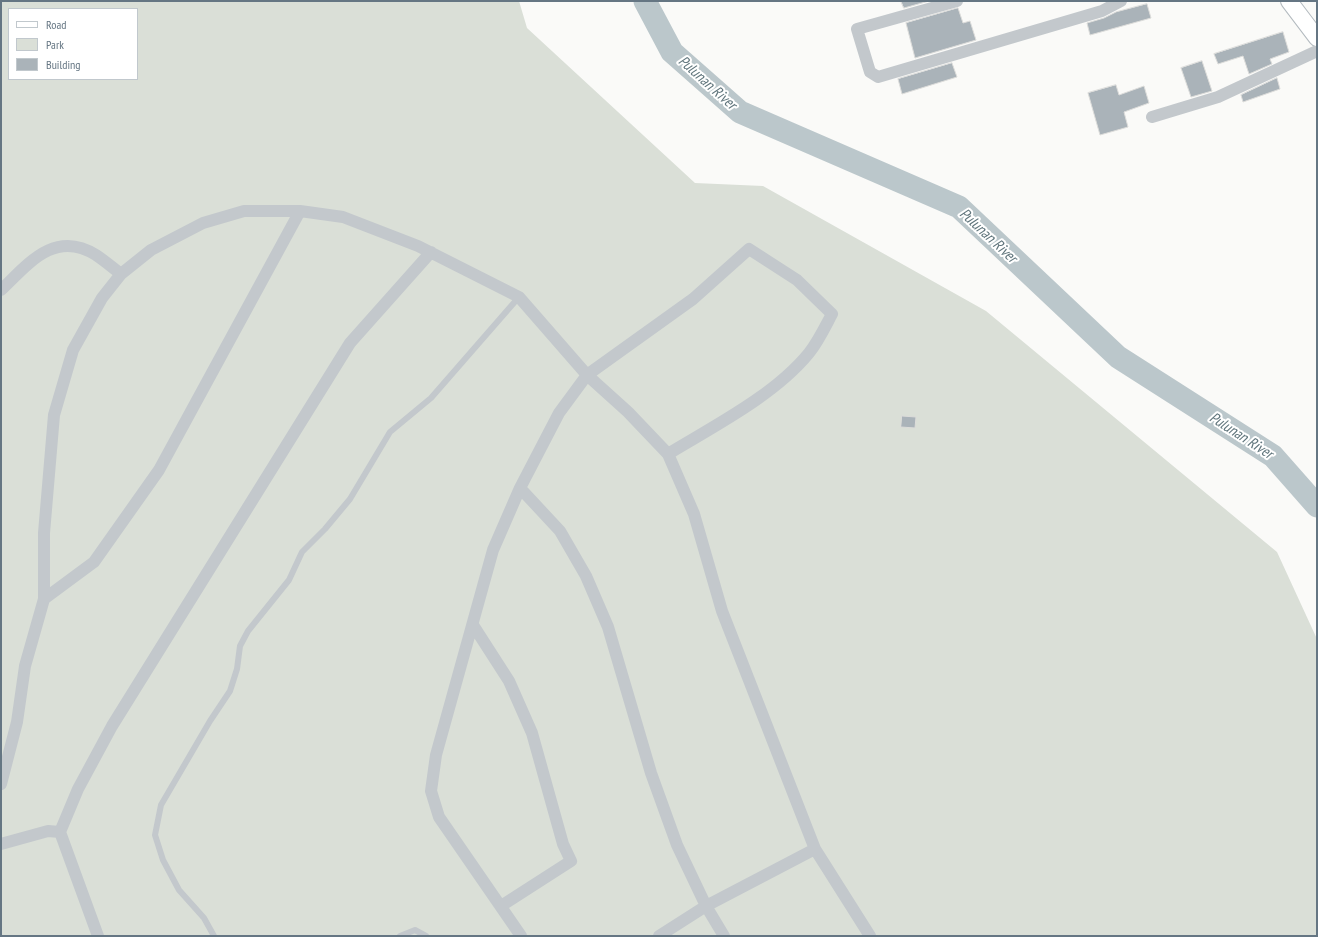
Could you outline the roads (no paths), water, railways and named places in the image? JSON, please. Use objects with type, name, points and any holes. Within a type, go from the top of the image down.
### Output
[{"type":"main road","points":[[1289,1],[1317,38]]},
{"type":"street","points":[[957,1],[857,28],[870,72],[878,77],[1102,11],[1121,1]]},
{"type":"street","points":[[1152,118],[1218,97],[1317,51]]},
{"type":"street","points":[[1,784],[16,722],[25,666],[44,599],[44,533],[54,415],[73,350],[102,298],[121,274],[151,250],[203,223],[244,211],[300,211],[343,217],[431,252],[519,297],[586,375],[628,412],[668,454],[694,514],[722,611],[816,849],[870,936]]},
{"type":"street","points":[[44,599],[94,562],[159,470],[300,211]]},
{"type":"street","points":[[1,290],[43,251],[60,246],[83,249],[121,274]]},
{"type":"street","points":[[521,936],[439,817],[431,791],[436,755],[493,550],[520,488],[559,413],[586,375],[693,299],[749,249],[797,280],[832,314],[809,353],[782,380],[730,417],[668,454]]},
{"type":"street","points":[[98,936],[60,832],[78,789],[112,726],[350,343],[431,252]]},
{"type":"street","points":[[520,488],[560,531],[586,576],[608,627],[651,773],[677,845],[706,906],[724,936]]},
{"type":"street","points":[[473,624],[509,681],[532,733],[563,844],[572,861],[501,906]]},
{"type":"street","points":[[1,844],[48,831],[60,832]]},
{"type":"street","points":[[659,936],[706,906],[816,849]]},
{"type":"lane","points":[[214,936],[204,918],[179,890],[164,860],[155,835],[161,805],[210,721],[230,691],[237,669],[240,646],[289,580],[302,552],[325,529],[350,500],[390,432],[431,398],[519,297]]},
{"type":"lane","points":[[400,936],[414,930],[426,936]]},
{"type":"waterway","name":"Pulunan River","points":[[645,1],[672,52],[740,112],[959,207],[1118,357],[1273,456],[1317,506]]}]
